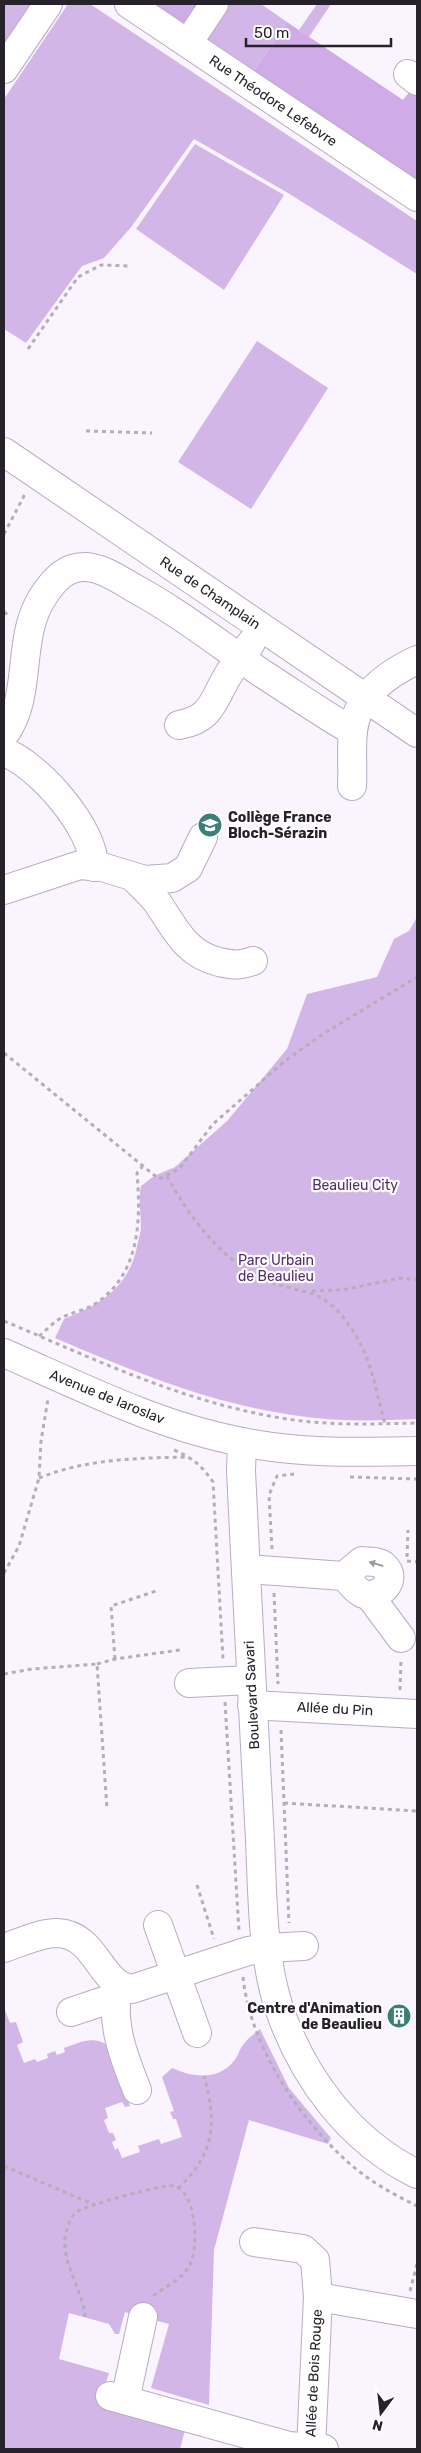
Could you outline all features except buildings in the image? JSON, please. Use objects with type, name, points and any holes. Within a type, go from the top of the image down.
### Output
[{"type":"street","points":[[4,69],[48,4]]},
{"type":"street","name":"Rue Théodore Lefebvre","points":[[129,4],[417,197]]},
{"type":"street","points":[[188,43],[214,4]]},
{"type":"street","name":"Rue de Champlain","points":[[4,452],[417,733]]},
{"type":"street","points":[[4,735],[15,714],[20,698],[27,639],[34,612],[54,581],[61,574],[78,568],[93,569],[117,578],[169,607],[262,673],[353,731]]},
{"type":"street","points":[[178,725],[192,723],[207,713],[241,657],[262,628]]},
{"type":"street","points":[[352,786],[353,731],[366,698],[372,687],[417,660]]},
{"type":"street","points":[[4,752],[17,756],[66,803],[78,819],[94,854],[94,866]]},
{"type":"street","points":[[4,890],[80,865],[94,866],[133,877],[172,878],[183,873],[192,862],[203,837]]},
{"type":"street","points":[[133,877],[157,902],[174,929],[190,948],[207,959],[237,966],[253,961]]},
{"type":"street","name":"Avenue de Iaroslav","points":[[4,1353],[149,1417],[242,1442],[335,1453],[417,1452]]},
{"type":"street","name":"Boulevard Savari","points":[[242,1442],[241,1471],[252,1692],[287,1947],[271,1978],[290,2037],[310,2074],[326,2098],[367,2141],[417,2174]]},
{"type":"street","points":[[246,1570],[344,1576],[362,1594],[369,1595],[402,1638]]},
{"type":"street","name":"Allée du Pin","points":[[189,1683],[224,1681],[252,1692],[279,1706],[408,1713]]},
{"type":"street","points":[[158,1925],[197,2033]]},
{"type":"street","points":[[4,1948],[47,1934],[65,1934],[83,1943],[117,1991],[120,2044],[137,2090]]},
{"type":"street","points":[[71,2012],[124,1988],[140,1989],[231,1958],[287,1947]]},
{"type":"street","name":"Allée de Bois Rouge","points":[[254,2242],[303,2249],[313,2256],[316,2267],[318,2298],[303,2448]]},
{"type":"street","name":"Allée de Bois Rouge","points":[[318,2298],[417,2314]]},
{"type":"street","points":[[143,2317],[118,2398],[303,2448]]},
{"type":"path","points":[[28,349],[78,277],[101,265],[131,266]]},
{"type":"path","points":[[86,431],[152,433]]},
{"type":"path","points":[[4,534],[14,512],[37,475]]},
{"type":"path","points":[[4,1053],[57,1094],[142,1167],[160,1179],[179,1169],[213,1124],[285,1061],[322,1034],[417,977]]},
{"type":"path","points":[[39,1336],[62,1317],[93,1306],[110,1293],[128,1270],[138,1230],[137,1173],[142,1167]]},
{"type":"path","points":[[167,1176],[207,1234],[235,1264],[268,1281],[310,1291],[320,1296],[339,1313],[367,1356],[379,1392],[385,1424]]},
{"type":"path","points":[[310,1291],[342,1290],[400,1278],[417,1280]]},
{"type":"path","points":[[4,1321],[84,1357],[158,1387],[246,1411],[313,1422],[346,1425],[417,1423]]},
{"type":"path","points":[[4,1573],[19,1546],[39,1478],[41,1441],[48,1399]]},
{"type":"path","points":[[39,1478],[61,1469],[88,1463],[190,1457],[203,1467],[213,1482],[224,1681],[231,1958]]},
{"type":"path","points":[[287,1947],[284,1803],[269,1495],[277,1476],[300,1473]]},
{"type":"path","points":[[349,1477],[417,1479]]},
{"type":"path","points":[[407,1561],[417,1562]]},
{"type":"path","points":[[115,1659],[112,1606],[156,1591]]},
{"type":"path","points":[[402,1638],[408,1713]]},
{"type":"path","points":[[4,1674],[32,1669],[97,1664],[115,1659],[180,1650]]},
{"type":"path","points":[[97,1664],[107,1809]]},
{"type":"path","points":[[284,1803],[417,1811]]},
{"type":"path","points":[[197,1885],[244,1984]]},
{"type":"path","points":[[178,2188],[198,2168],[209,2142],[211,2115],[204,2076]]},
{"type":"path","points":[[4,2166],[95,2206]]},
{"type":"path","points":[[85,2317],[84,2307],[69,2264],[65,2236],[76,2212],[160,2186],[169,2185],[178,2188],[188,2198],[197,2242],[194,2257],[185,2273],[151,2297],[141,2311],[143,2317]]},
{"type":"green space","points":[[4,4],[34,4],[4,49]]},
{"type":"green space","points":[[68,4],[90,4],[417,221],[417,274],[288,193],[194,139],[132,226],[104,258],[82,266],[26,343],[4,329],[4,99]]},
{"type":"green space","points":[[223,4],[261,4],[287,22],[254,71],[201,36]]},
{"type":"green space","points":[[317,4],[331,4],[309,37],[299,30]]},
{"type":"green space","points":[[195,144],[284,195],[224,290],[136,229]]},
{"type":"green space","points":[[257,341],[328,388],[251,509],[178,462]]},
{"type":"green space","name":"Parc Urbain de Beaulieu","points":[[417,917],[417,1419],[339,1420],[261,1410],[201,1394],[142,1374],[55,1338],[64,1319],[99,1302],[118,1286],[125,1276],[136,1251],[141,1231],[141,1186],[154,1176],[175,1167],[227,1121],[287,1049],[307,994],[377,977],[394,939],[409,931]]},
{"type":"green space","points":[[4,2008],[10,2023],[16,2022],[23,2042],[17,2045],[24,2063],[35,2059],[37,2062],[48,2058],[47,2054],[55,2051],[57,2055],[65,2052],[64,2048],[80,2042],[91,2040],[107,2045],[130,2106],[125,2107],[122,2102],[105,2108],[108,2118],[104,2120],[109,2133],[113,2133],[116,2140],[112,2142],[115,2150],[118,2148],[122,2158],[140,2152],[138,2146],[159,2139],[161,2144],[182,2137],[176,2119],[173,2119],[170,2112],[174,2111],[162,2077],[172,2068],[188,2074],[204,2076],[220,2072],[233,2062],[245,2043],[260,2029],[289,2088],[331,2138],[328,2144],[249,2120],[214,2250],[209,2405],[151,2388],[169,2324],[125,2312],[119,2334],[115,2334],[109,2324],[69,2313],[59,2359],[109,2373],[99,2405],[185,2430],[180,2449],[4,2449]]},
{"type":"shaded area","points":[[144,4],[201,4],[187,30]]},
{"type":"shaded area","points":[[287,22],[403,100],[414,86],[417,89],[417,182],[254,71]]},
{"type":"place","name":"Collège France Bloch-Sérazin","points":[[210,825]]},
{"type":"place","name":"Centre d'Animation de Beaulieu","points":[[399,2016]]},
{"type":"park label","name":"Beaulieu City","points":[[355,1185]]}]
